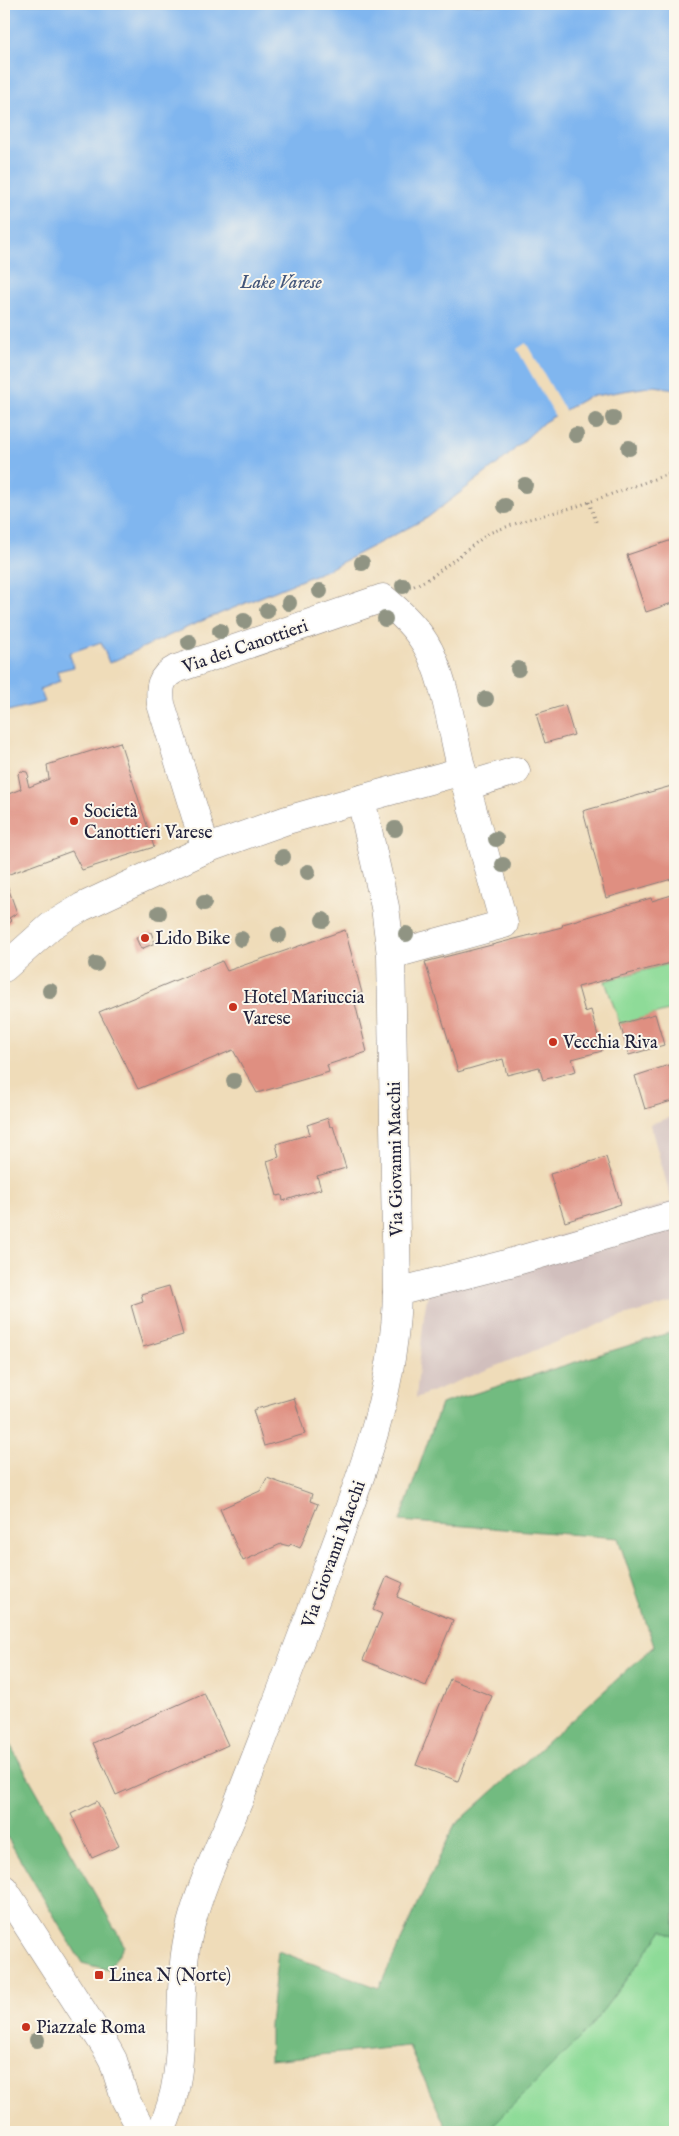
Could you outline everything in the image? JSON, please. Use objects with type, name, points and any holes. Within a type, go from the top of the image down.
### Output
[{"type":"street","points":[[383,598],[411,623],[426,644],[434,662],[504,924],[391,955]]},
{"type":"street","name":"Via dei Canottieri","points":[[206,848],[161,704],[159,690],[162,680],[167,674],[176,670],[383,598]]},
{"type":"street","points":[[4,968],[52,926],[82,907],[206,848],[287,820],[361,799],[464,778],[516,770]]},
{"type":"street","name":"Via Giovanni Macchi","points":[[160,2132],[172,2107],[176,2090],[180,1989],[190,1925],[276,1708],[367,1461],[390,1374],[395,1343],[398,1292],[391,955],[385,907],[361,799]]},
{"type":"street","points":[[398,1292],[506,1264],[675,1215]]},
{"type":"street","points":[[4,1889],[107,2049],[113,2060],[125,2099],[143,2132]]},
{"type":"path","points":[[383,598],[430,578],[489,533],[529,519],[589,502],[674,472]]},
{"type":"path","points":[[589,502],[597,524]]},
{"type":"shaded area","points":[[675,1116],[675,1302],[613,1319],[416,1398],[424,1315],[431,1274],[672,1202],[650,1124]]},
{"type":"green space","points":[[675,962],[675,1009],[620,1024],[605,981]]},
{"type":"green space","points":[[675,1331],[675,1936],[663,1930],[589,2029],[486,2132],[448,2132],[409,2046],[270,2060],[270,2025],[278,1951],[379,1988],[454,1826],[654,1646],[618,1538],[400,1521],[441,1404]]},
{"type":"green space","points":[[4,1734],[124,1945],[109,1970],[82,1963],[4,1832]]},
{"type":"green space","points":[[663,1929],[675,1936],[675,2132],[486,2132],[589,2029]]},
{"type":"water","name":"Lake Varese","points":[[4,4],[675,4],[675,389],[654,386],[588,397],[544,422],[504,459],[427,518],[329,569],[197,623],[109,663],[101,642],[69,653],[74,667],[57,671],[60,681],[40,689],[45,702],[4,712]]},
{"type":"pier","points":[[526,343],[566,412],[556,418],[517,349]]},
{"type":"building","points":[[675,539],[675,602],[646,612],[627,555]]},
{"type":"building","points":[[565,705],[574,735],[545,743],[536,714]]},
{"type":"building","name":"Società Canottieri Varese","points":[[120,742],[154,847],[82,870],[72,851],[4,876],[4,791],[6,795],[21,789],[18,774],[21,771],[27,772],[29,787],[49,779],[47,765]]},
{"type":"building","points":[[675,785],[675,878],[606,898],[583,811]]},
{"type":"building","points":[[4,876],[17,913],[9,918],[12,921],[4,927]]},
{"type":"building","points":[[675,894],[675,962],[578,987],[585,1012],[591,1010],[602,1051],[572,1059],[576,1071],[543,1080],[539,1067],[507,1075],[503,1059],[458,1072],[425,962],[562,927],[563,924],[651,898],[652,901]]},
{"type":"building","name":"Hotel Mariuccia Varese","points":[[345,930],[362,993],[353,995],[367,1052],[327,1065],[329,1072],[257,1093],[233,1050],[138,1089],[99,1012],[222,961],[227,971]]},
{"type":"building","points":[[151,932],[155,943],[141,949],[136,938]]},
{"type":"building","points":[[655,1014],[664,1045],[629,1055],[620,1024]]},
{"type":"building","points":[[669,1065],[675,1085],[675,1100],[645,1109],[635,1076]]},
{"type":"building","points":[[328,1118],[330,1127],[333,1126],[346,1168],[317,1176],[321,1189],[283,1201],[282,1195],[277,1196],[267,1161],[279,1157],[276,1144],[310,1134],[307,1125]]},
{"type":"building","points":[[606,1157],[621,1204],[565,1222],[550,1174]]},
{"type":"building","points":[[169,1286],[183,1335],[143,1347],[131,1305],[143,1301],[141,1294]]},
{"type":"building","points":[[294,1398],[305,1434],[264,1446],[253,1410]]},
{"type":"building","points":[[267,1478],[312,1494],[310,1501],[318,1504],[300,1548],[291,1544],[289,1546],[281,1544],[243,1561],[220,1509],[260,1491]]},
{"type":"building","points":[[387,1576],[403,1583],[397,1597],[453,1620],[426,1686],[363,1660],[382,1614],[373,1610]]},
{"type":"building","points":[[450,1679],[492,1696],[458,1781],[416,1765]]},
{"type":"building","points":[[204,1693],[228,1745],[116,1795],[93,1743]]},
{"type":"building","points":[[97,1801],[119,1846],[92,1858],[71,1814]]},
{"type":"place","name":"Società Canottieri Varese","points":[[74,821]]},
{"type":"place","name":"Lido Bike","points":[[145,938]]},
{"type":"place","name":"Hotel Mariuccia Varese","points":[[233,1007]]},
{"type":"place","name":"Vecchia Riva","points":[[553,1042]]},
{"type":"place","name":"Linea N (Norte)","points":[[99,1975]]},
{"type":"place","name":"Piazzale Roma","points":[[26,2027]]}]
